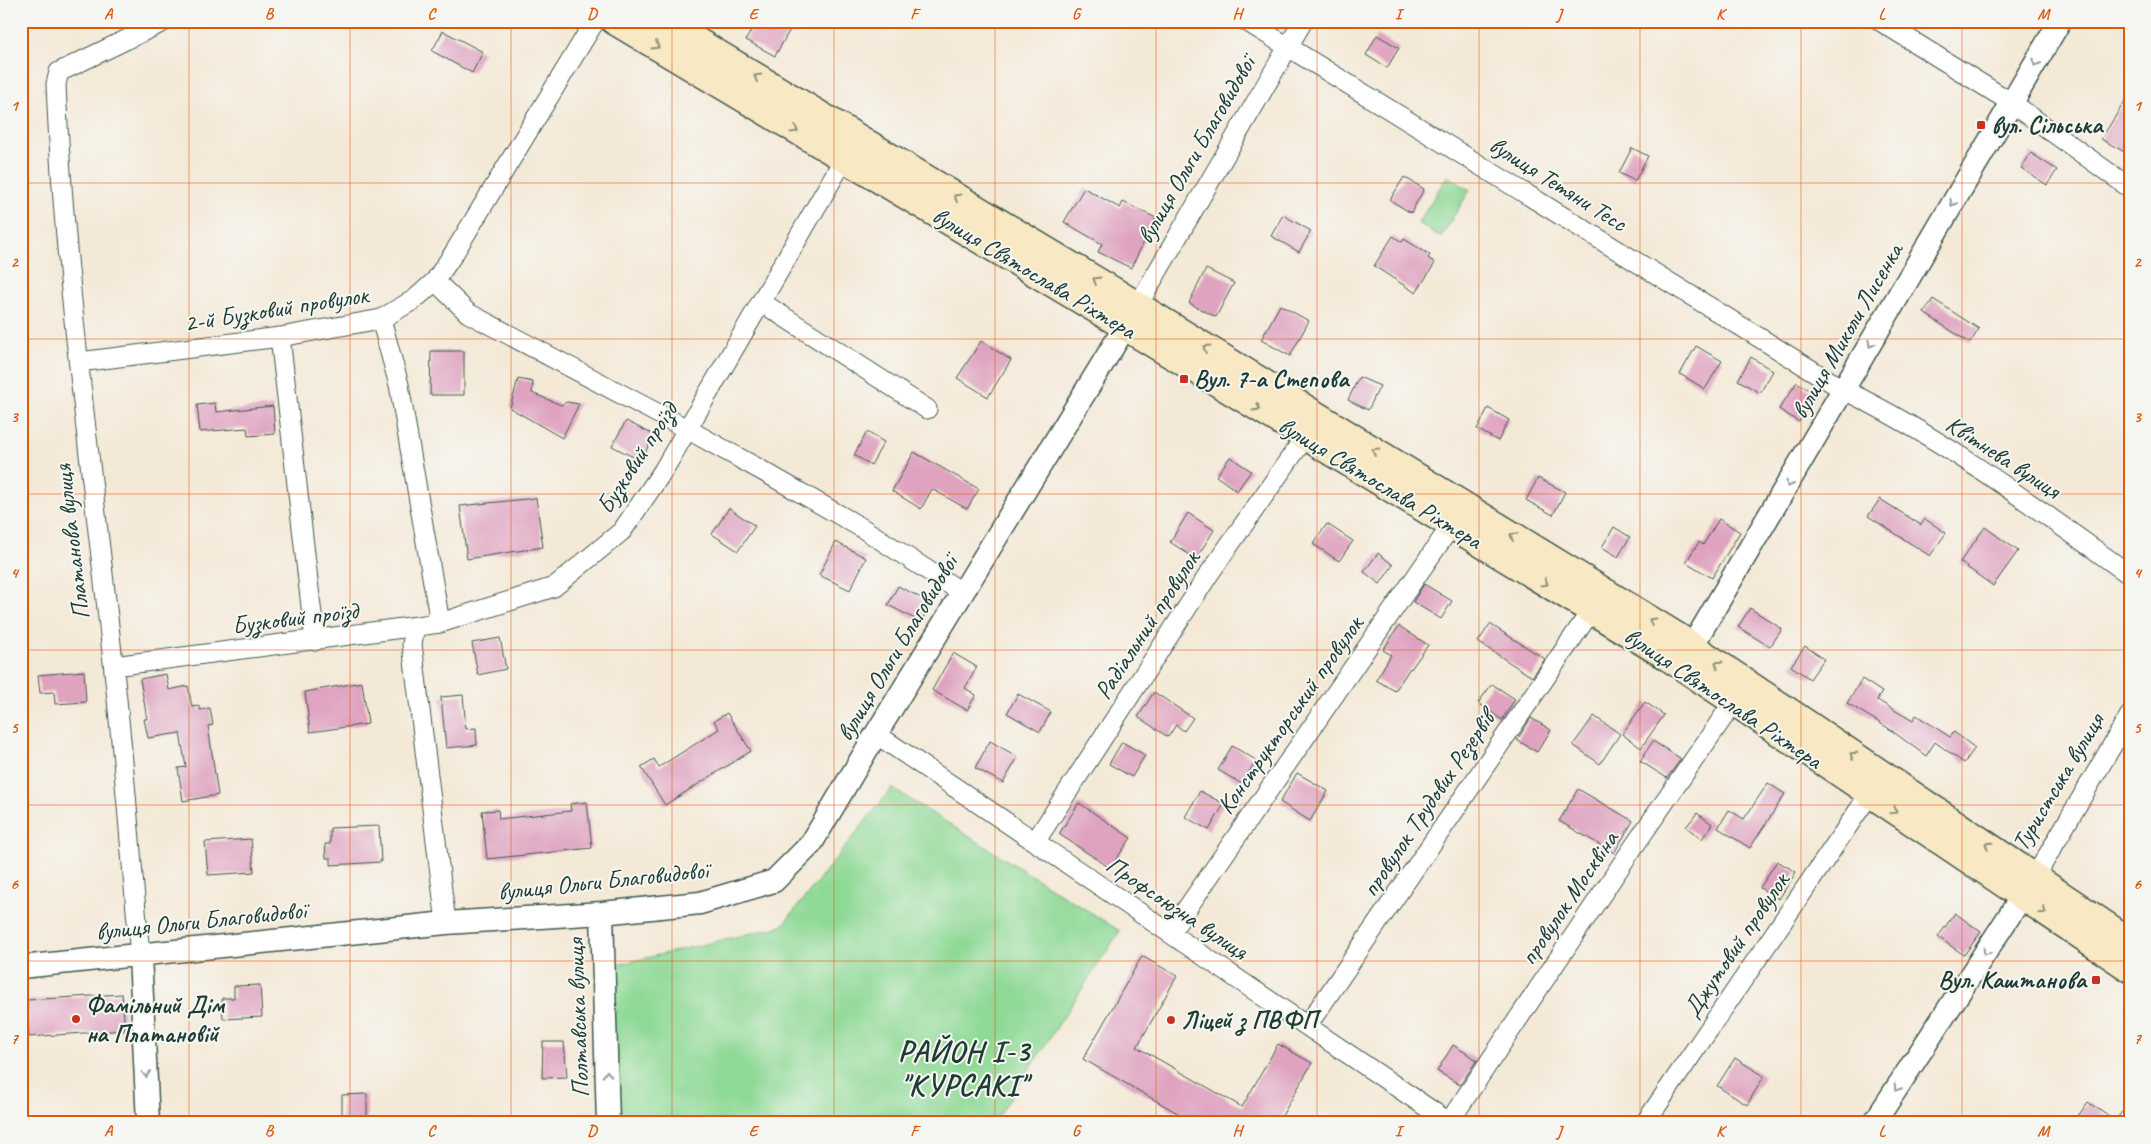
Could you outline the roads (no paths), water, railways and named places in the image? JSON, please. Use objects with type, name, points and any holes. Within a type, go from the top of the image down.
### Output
[{"type":"main road","name":"вулиця Святослава Ріхтера","points":[[614,21],[844,159],[1132,316],[1305,437],[1591,611],[1686,657],[1733,703],[1868,795],[2028,887],[2130,941]]},
{"type":"main road","name":"вулиця Святослава Ріхтера","points":[[664,21],[1132,316],[1686,657],[2028,887],[2130,970]]},
{"type":"street","name":"Платанова вулиця","points":[[148,1123],[140,955],[114,666],[60,180],[56,84],[59,72],[165,21]]},
{"type":"street","name":"2-й Бузковий провулок","points":[[79,362],[280,337],[382,319],[415,299],[435,281],[454,253],[595,21]]},
{"type":"street","name":"вулиця Тетяни Тесс","points":[[1246,21],[1844,390]]},
{"type":"street","name":"вулиця Ольги Благовидової","points":[[21,967],[446,923],[602,913],[700,903],[774,881],[811,844],[876,734],[1132,316],[1303,21]]},
{"type":"street","points":[[1880,21],[2012,103],[2130,188]]},
{"type":"street","name":"вулиця Миколи Лисенка","points":[[1686,657],[2060,21]]},
{"type":"street","name":"Бузковий проїзд","points":[[114,666],[440,623],[554,587],[622,531],[663,471],[844,159]]},
{"type":"street","points":[[435,281],[468,313],[687,429],[862,528],[962,593]]},
{"type":"street","points":[[761,302],[927,409]]},
{"type":"street","points":[[382,319],[399,385],[440,623]]},
{"type":"street","points":[[280,337],[315,641]]},
{"type":"street","name":"Квітнева вулиця","points":[[1844,390],[1880,407],[2012,490],[2130,575]]},
{"type":"street","name":"Радіальний провулок","points":[[1035,842],[1210,574],[1305,437]]},
{"type":"street","name":"Конструкторський провулок","points":[[1170,933],[1451,526]]},
{"type":"street","name":"провулок Трудових Резервів","points":[[1307,1026],[1591,611]]},
{"type":"street","points":[[415,627],[412,644],[446,923]]},
{"type":"street","name":"провулок Москвіна","points":[[1449,1122],[1628,855],[1733,703]]},
{"type":"street","name":"Туристська вулиця","points":[[1874,1123],[2028,887],[2130,715]]},
{"type":"street","name":"Профсоюзна вулиця","points":[[876,734],[1449,1122]]},
{"type":"street","name":"Джутовий провулок","points":[[1645,1123],[1868,795]]},
{"type":"street","name":"Полтавська вулиця","points":[[602,913],[608,1123]]},
{"type":"street","points":[[2126,1123],[2130,1118]]},
{"type":"place","name":"вул. Сiльська","points":[[1981,125]]},
{"type":"place","name":"Вул. 7-а Степова","points":[[1184,379]]},
{"type":"place","name":"Вул. Каштанова","points":[[2096,980]]},
{"type":"place","name":"Фамільний Дім на Платановій","points":[[76,1019]]},
{"type":"place","name":"Ліцей з ПВФП","points":[[1171,1020]]},
{"type":"district","name":"РАЙОН І-3 \"КУРСАКІ\"","points":[[964,1068]]}]
